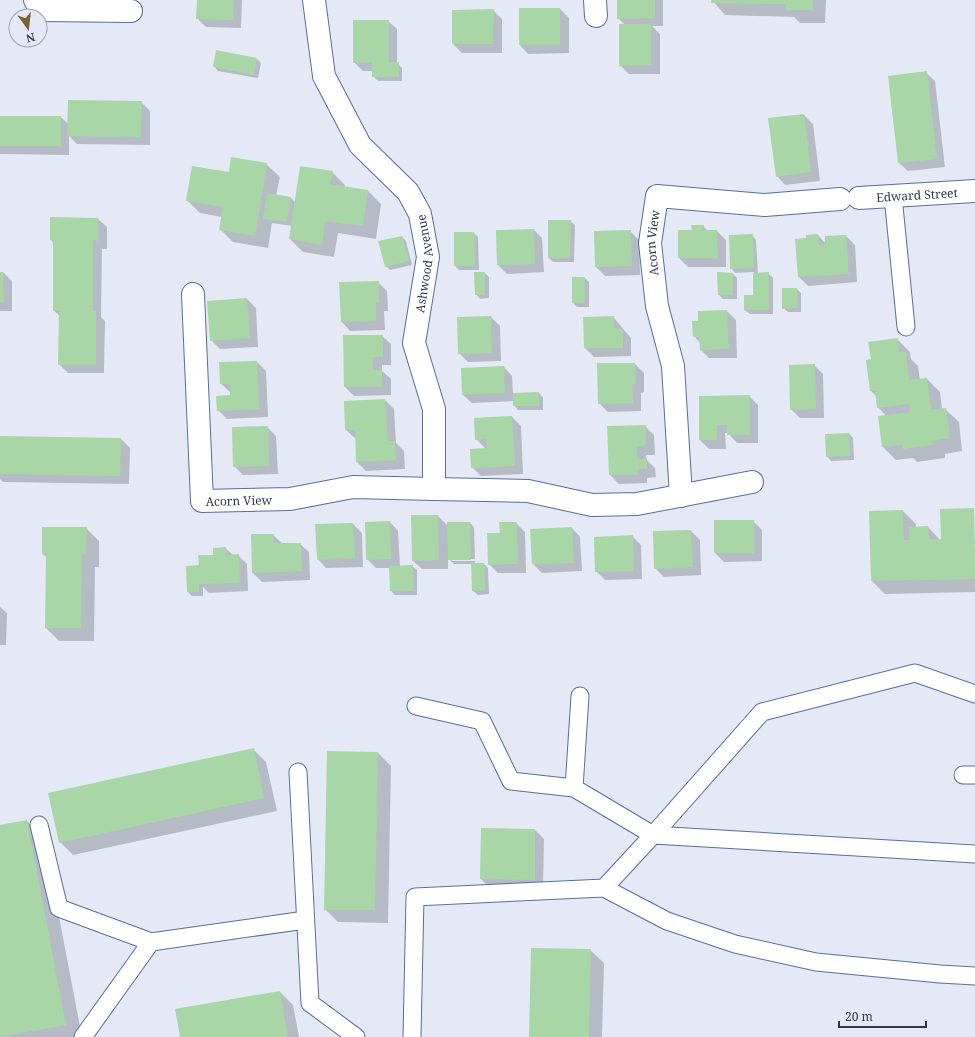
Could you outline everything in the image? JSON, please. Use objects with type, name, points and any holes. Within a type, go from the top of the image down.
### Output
[{"type":"street","points":[[35,0],[41,10],[131,11]]},
{"type":"street","name":"Ashwood Avenue","points":[[314,0],[324,76],[360,145],[408,192],[420,214],[428,257],[414,343],[434,409],[434,489]]},
{"type":"street","name":"Edward Street","points":[[850,199],[975,191]]},
{"type":"street","name":"Acorn View","points":[[681,496],[673,366],[657,306],[650,243],[657,196],[765,205],[850,199]]},
{"type":"street","name":"Acorn View","points":[[193,294],[202,501],[290,499],[353,487],[528,491],[592,505],[637,504],[752,482]]},
{"type":"lane","points":[[893,196],[906,327]]},
{"type":"lane","points":[[604,888],[762,712],[915,673],[975,694]]},
{"type":"lane","points":[[574,788],[580,696]]},
{"type":"lane","points":[[416,706],[482,721],[511,781],[574,788],[653,835],[975,854]]},
{"type":"lane","points":[[298,772],[310,1003],[356,1037]]},
{"type":"lane","points":[[39,825],[59,908],[151,942],[305,920]]},
{"type":"lane","points":[[412,1037],[415,897],[604,888],[667,921],[735,944],[816,962],[975,976]]},
{"type":"lane","points":[[83,1037],[151,942]]},
{"type":"building","points":[[197,0],[234,0],[233,20],[196,19]]},
{"type":"building","points":[[617,0],[655,0],[655,18],[617,19]]},
{"type":"building","points":[[711,0],[813,0],[813,10],[786,10],[786,4],[711,3]]},
{"type":"building","points":[[519,8],[560,8],[560,45],[519,45]]},
{"type":"building","points":[[494,9],[493,44],[452,44],[452,10]]},
{"type":"building","points":[[353,20],[389,20],[389,62],[399,62],[399,77],[372,77],[372,62],[353,63]]},
{"type":"building","points":[[619,24],[651,24],[651,65],[619,66]]},
{"type":"building","points":[[216,50],[257,58],[254,75],[213,67]]},
{"type":"building","points":[[927,71],[937,159],[898,163],[888,76]]},
{"type":"building","points":[[68,100],[142,101],[141,137],[67,136]]},
{"type":"building","points":[[804,114],[811,172],[776,177],[768,118]]},
{"type":"building","points":[[0,116],[61,116],[61,146],[0,146]]},
{"type":"building","points":[[231,157],[267,163],[255,236],[219,230],[223,207],[186,201],[192,166],[229,172]]},
{"type":"building","points":[[300,166],[333,171],[330,184],[368,190],[363,226],[325,221],[322,245],[289,239]]},
{"type":"building","points":[[267,193],[291,197],[287,222],[263,219]]},
{"type":"building","points":[[50,217],[98,218],[98,241],[93,240],[93,311],[96,311],[96,365],[58,365],[59,311],[53,311],[53,240],[50,240]]},
{"type":"building","points":[[548,220],[571,220],[570,258],[548,258]]},
{"type":"building","points":[[691,225],[704,225],[703,230],[717,230],[718,258],[678,258],[678,230],[692,230]]},
{"type":"building","points":[[534,229],[535,264],[497,265],[496,230]]},
{"type":"building","points":[[631,230],[632,266],[595,267],[594,231]]},
{"type":"building","points":[[454,232],[474,232],[475,266],[454,266]]},
{"type":"building","points":[[753,234],[754,268],[730,269],[729,235]]},
{"type":"building","points":[[818,234],[819,245],[825,244],[825,236],[846,235],[849,274],[798,277],[795,239],[806,238],[806,235]]},
{"type":"building","points":[[402,236],[409,261],[385,267],[378,241]]},
{"type":"building","points":[[0,272],[3,272],[4,302],[0,302]]},
{"type":"building","points":[[474,272],[485,272],[485,295],[475,295]]},
{"type":"building","points":[[717,272],[733,273],[733,295],[718,295]]},
{"type":"building","points":[[769,272],[769,310],[744,310],[744,295],[753,295],[753,273]]},
{"type":"building","points":[[572,277],[585,277],[585,303],[572,303]]},
{"type":"building","points":[[379,281],[379,302],[376,302],[376,321],[341,322],[339,282]]},
{"type":"building","points":[[782,288],[797,288],[798,308],[782,309]]},
{"type":"building","points":[[247,298],[250,338],[210,341],[207,301]]},
{"type":"building","points":[[727,310],[729,349],[700,350],[699,337],[693,337],[692,321],[698,321],[698,311]]},
{"type":"building","points":[[491,316],[492,353],[458,354],[457,317]]},
{"type":"building","points":[[614,316],[614,328],[623,329],[623,348],[584,348],[583,317]]},
{"type":"building","points":[[343,335],[383,335],[383,357],[373,357],[373,370],[382,370],[382,387],[344,387]]},
{"type":"building","points":[[898,338],[899,352],[906,352],[909,380],[927,378],[931,409],[946,408],[950,438],[932,441],[932,445],[903,449],[902,445],[882,447],[878,416],[910,412],[909,404],[877,408],[875,391],[870,391],[866,360],[871,359],[868,342]]},
{"type":"building","points":[[257,361],[259,409],[217,411],[216,396],[230,395],[230,384],[220,384],[219,362]]},
{"type":"building","points":[[597,363],[635,363],[636,384],[632,384],[633,403],[598,404]]},
{"type":"building","points":[[815,364],[816,409],[790,410],[789,365]]},
{"type":"building","points":[[504,366],[505,393],[462,395],[461,368]]},
{"type":"building","points":[[539,392],[539,406],[513,406],[513,393]]},
{"type":"building","points":[[750,395],[750,435],[727,435],[727,425],[717,425],[717,440],[699,440],[699,396]]},
{"type":"building","points":[[385,399],[388,441],[395,441],[396,460],[356,462],[355,430],[345,430],[344,401]]},
{"type":"building","points":[[512,416],[515,466],[471,468],[470,449],[487,448],[486,439],[475,440],[474,418]]},
{"type":"building","points":[[646,425],[646,446],[637,447],[638,459],[647,458],[647,469],[638,469],[638,475],[609,475],[607,426]]},
{"type":"building","points":[[268,426],[269,466],[233,467],[232,427]]},
{"type":"building","points":[[849,433],[850,456],[826,457],[825,434]]},
{"type":"building","points":[[0,436],[121,438],[120,476],[0,474]]},
{"type":"building","points":[[974,508],[975,579],[871,581],[869,511],[903,510],[904,540],[909,540],[909,527],[928,526],[929,539],[941,539],[940,509]]},
{"type":"building","points":[[411,515],[438,515],[439,560],[412,561]]},
{"type":"building","points":[[714,520],[754,520],[754,553],[714,553]]},
{"type":"building","points":[[390,521],[391,559],[366,560],[365,522]]},
{"type":"building","points":[[447,522],[470,522],[471,560],[448,560]]},
{"type":"building","points":[[499,522],[517,522],[518,564],[488,565],[487,533],[500,533]]},
{"type":"building","points":[[353,523],[355,558],[317,560],[315,524]]},
{"type":"building","points":[[42,527],[87,527],[86,555],[82,554],[81,628],[45,628],[46,554],[42,554]]},
{"type":"building","points":[[572,527],[574,563],[532,564],[530,529]]},
{"type":"building","points":[[691,530],[693,567],[654,569],[653,531]]},
{"type":"building","points":[[251,534],[274,534],[274,543],[301,543],[302,571],[252,573]]},
{"type":"building","points":[[633,535],[634,571],[595,572],[594,537]]},
{"type":"building","points":[[226,547],[226,555],[239,554],[240,583],[199,584],[199,592],[187,592],[186,566],[199,565],[198,555],[213,555],[213,548]]},
{"type":"building","points":[[471,563],[484,563],[485,590],[472,591]]},
{"type":"building","points":[[413,565],[414,591],[390,591],[389,566]]},
{"type":"building","points":[[254,748],[264,798],[59,843],[48,793]]},
{"type":"building","points":[[327,751],[378,752],[375,910],[324,910]]},
{"type":"building","points":[[27,820],[66,1025],[0,1037],[0,825]]},
{"type":"building","points":[[481,828],[535,829],[535,880],[480,879]]},
{"type":"building","points":[[531,948],[591,949],[589,1037],[529,1037]]},
{"type":"building","points":[[280,991],[288,1037],[180,1037],[175,1009]]}]
